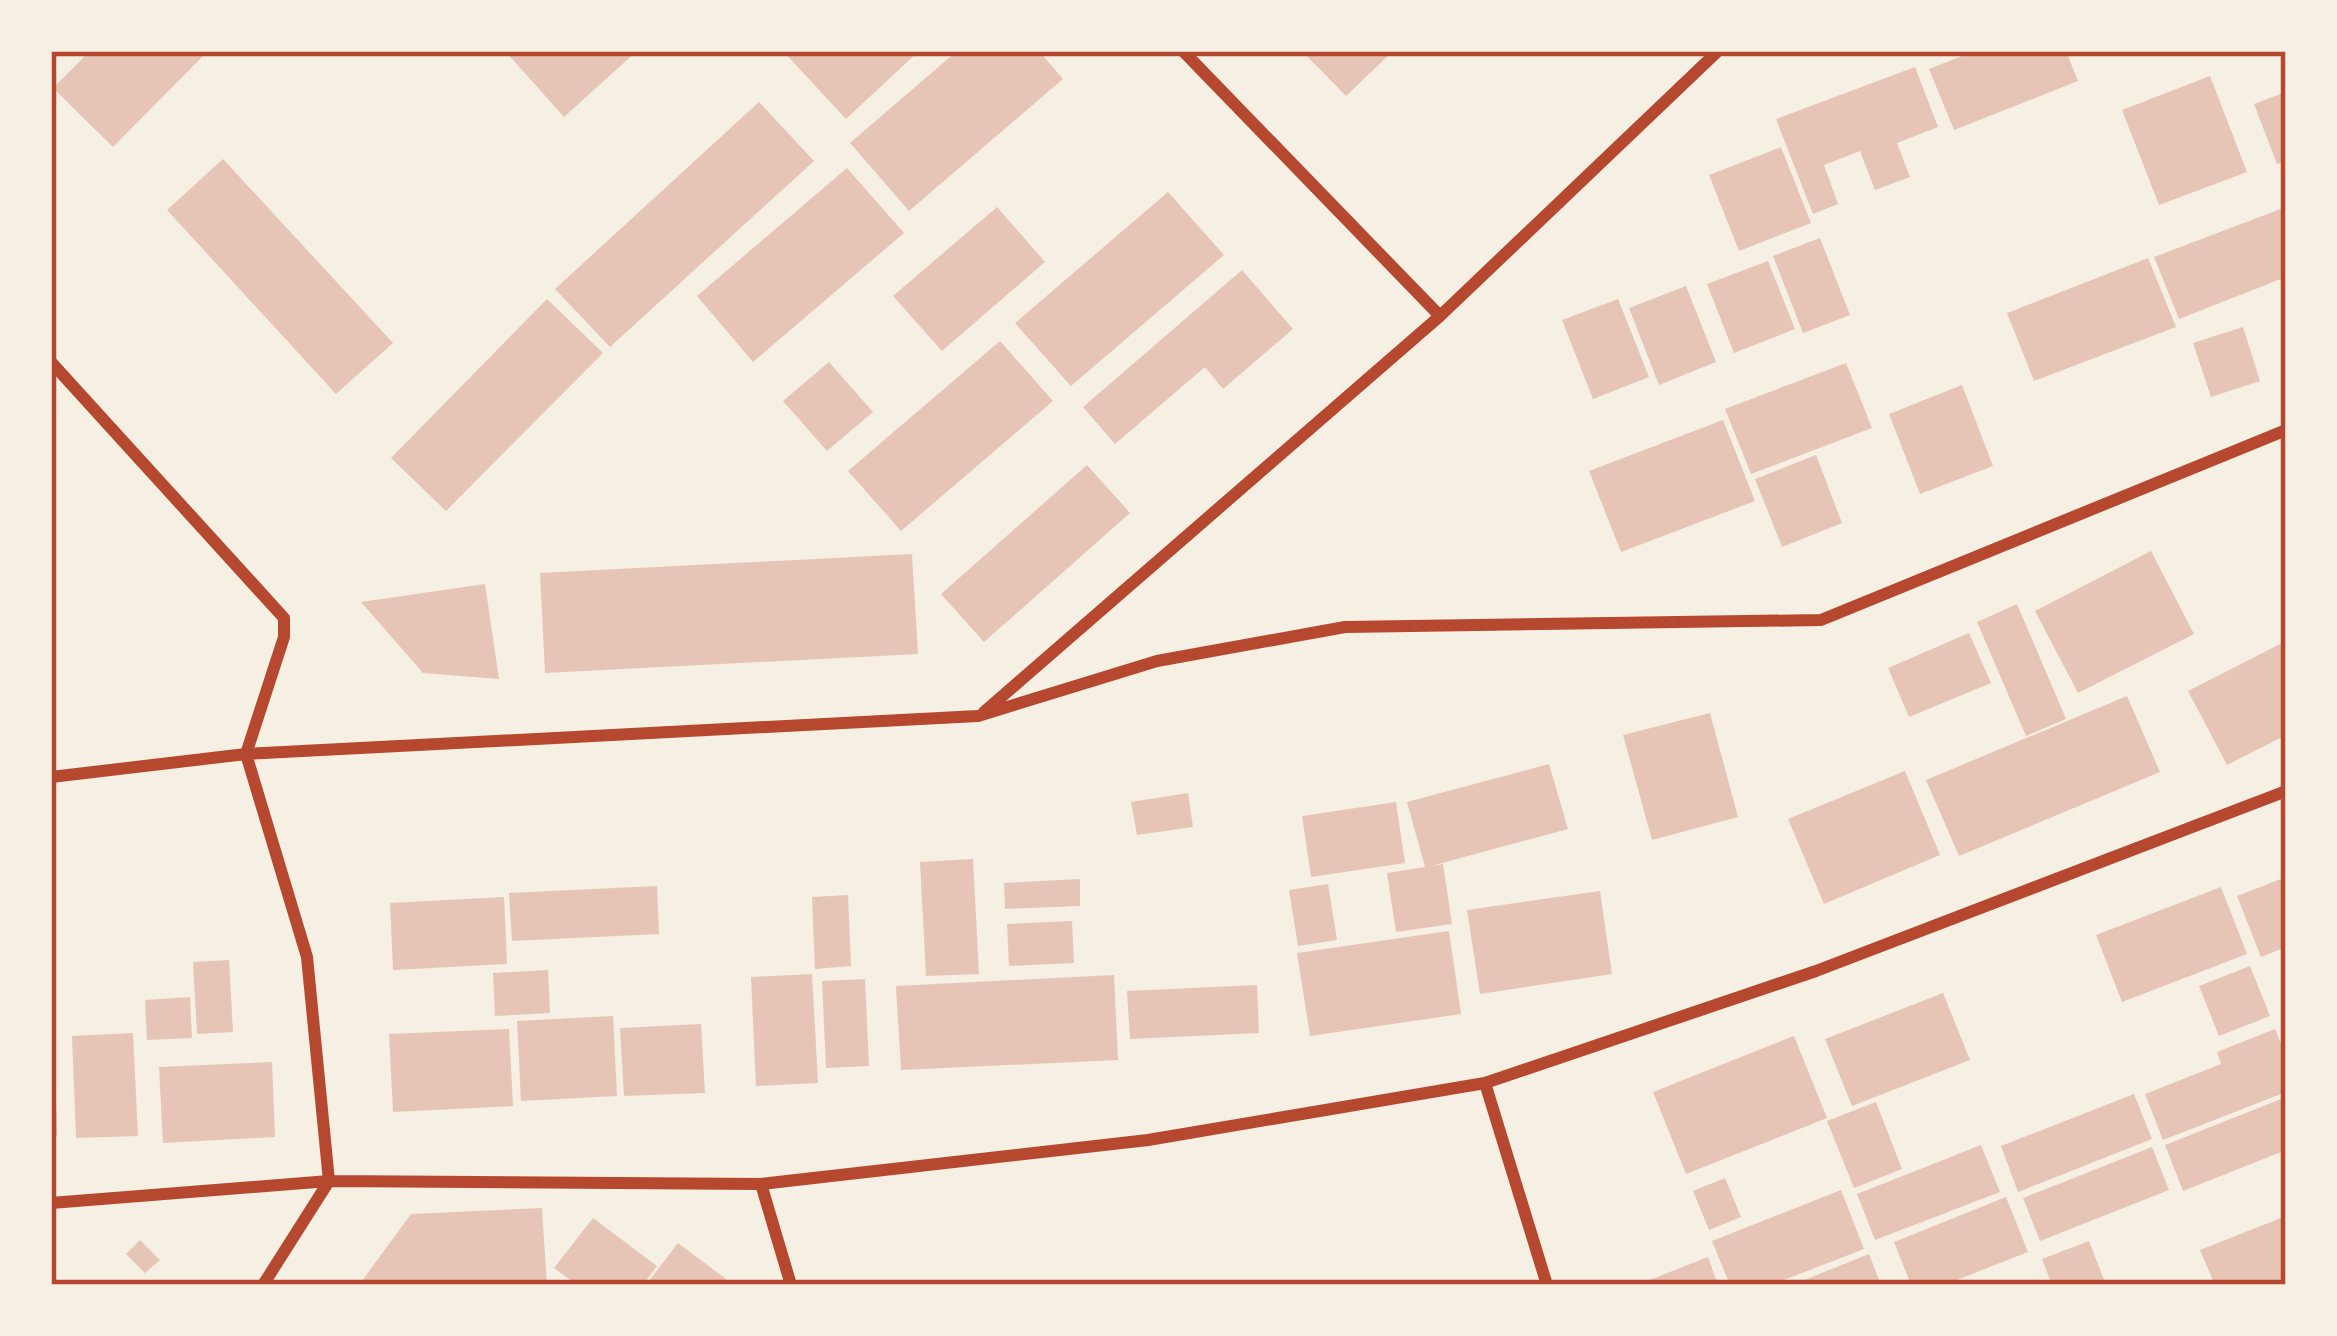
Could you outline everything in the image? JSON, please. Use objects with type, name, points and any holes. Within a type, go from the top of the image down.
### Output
[{"type":"street","points":[[1183,51],[1440,316]]},
{"type":"street","points":[[978,716],[1440,316],[1718,51]]},
{"type":"street","points":[[51,362],[284,618],[284,637],[246,754],[307,957],[329,1181],[262,1285]]},
{"type":"street","points":[[51,777],[246,754],[978,716],[1157,661],[1345,627],[1821,620],[2286,430]]},
{"type":"street","points":[[51,1203],[329,1181],[761,1184],[1148,1140],[1485,1083],[1816,971],[2286,791]]},
{"type":"street","points":[[1485,1083],[1547,1285]]},
{"type":"street","points":[[761,1184],[790,1285]]},
{"type":"building","points":[[90,51],[208,51],[113,147],[53,88]]},
{"type":"building","points":[[505,51],[637,51],[564,117]]},
{"type":"building","points":[[783,51],[919,51],[846,119]]},
{"type":"building","points":[[957,51],[1039,51],[1063,79],[909,211],[850,143]]},
{"type":"building","points":[[1302,51],[1393,51],[1346,96]]},
{"type":"building","points":[[1975,51],[2066,51],[2078,81],[1954,130],[1929,69]]},
{"type":"building","points":[[1915,67],[1938,127],[1897,143],[1910,177],[1875,190],[1860,151],[1824,165],[1838,204],[1813,214],[1776,119]]},
{"type":"building","points":[[2210,76],[2247,172],[2159,205],[2122,110]]},
{"type":"building","points":[[2286,92],[2286,160],[2277,164],[2254,104]]},
{"type":"building","points":[[759,102],[814,161],[610,347],[555,289]]},
{"type":"building","points":[[1781,147],[1811,223],[1739,251],[1709,175]]},
{"type":"building","points":[[223,159],[393,343],[336,394],[167,210]]},
{"type":"building","points":[[847,168],[904,233],[753,362],[697,296]]},
{"type":"building","points":[[1168,192],[1224,255],[1071,386],[1015,323]]},
{"type":"building","points":[[997,207],[1045,262],[942,351],[893,296]]},
{"type":"building","points":[[2286,207],[2286,277],[2179,319],[2154,257]]},
{"type":"building","points":[[1820,238],[1850,315],[1803,333],[1773,256]]},
{"type":"building","points":[[2148,258],[2176,327],[2034,381],[2007,313]]},
{"type":"building","points":[[1768,261],[1795,329],[1734,353],[1707,284]]},
{"type":"building","points":[[1242,270],[1293,329],[1223,389],[1205,367],[1115,444],[1083,407]]},
{"type":"building","points":[[1686,286],[1716,362],[1659,385],[1629,308]]},
{"type":"building","points":[[547,299],[603,353],[446,511],[391,458]]},
{"type":"building","points":[[1618,299],[1649,377],[1593,399],[1562,320]]},
{"type":"building","points":[[2243,327],[2260,381],[2211,397],[2193,343]]},
{"type":"building","points":[[1000,341],[1053,401],[901,531],[848,471]]},
{"type":"building","points":[[829,362],[873,412],[827,451],[783,401]]},
{"type":"building","points":[[1846,363],[1872,428],[1751,474],[1725,409]]},
{"type":"building","points":[[1962,385],[1993,466],[1920,494],[1889,414]]},
{"type":"building","points":[[1723,420],[1755,501],[1621,552],[1589,471]]},
{"type":"building","points":[[1816,455],[1842,523],[1782,547],[1755,479]]},
{"type":"building","points":[[1087,465],[1130,513],[984,642],[941,594]]},
{"type":"building","points":[[2151,551],[2194,634],[2078,693],[2035,611]]},
{"type":"building","points":[[912,554],[918,654],[545,673],[540,573]]},
{"type":"building","points":[[485,584],[499,679],[423,673],[361,602]]},
{"type":"building","points":[[2017,604],[2066,719],[2026,736],[1977,622]]},
{"type":"building","points":[[1969,633],[1991,683],[1909,717],[1888,668]]},
{"type":"building","points":[[2286,641],[2286,735],[2227,765],[2188,691]]},
{"type":"building","points":[[2127,696],[2160,772],[1959,856],[1926,780]]},
{"type":"building","points":[[1710,713],[1738,817],[1652,840],[1623,735]]},
{"type":"building","points":[[1549,764],[1568,829],[1431,866],[1443,864],[1452,924],[1396,932],[1387,873],[1425,867],[1407,802]]},
{"type":"building","points":[[1905,771],[1940,855],[1824,904],[1788,819]]},
{"type":"building","points":[[1188,793],[1193,827],[1137,835],[1131,802]]},
{"type":"building","points":[[1396,802],[1405,863],[1311,877],[1302,816]]},
{"type":"building","points":[[973,859],[979,974],[926,976],[920,862]]},
{"type":"building","points":[[2286,877],[2286,947],[2261,957],[2237,896]]},
{"type":"building","points":[[1080,879],[1080,906],[1005,909],[1004,883]]},
{"type":"building","points":[[1328,884],[1337,940],[1298,946],[1289,890]]},
{"type":"building","points":[[657,886],[659,934],[512,941],[509,893]]},
{"type":"building","points":[[2221,887],[2247,954],[2122,1002],[2096,935]]},
{"type":"building","points":[[1600,891],[1612,974],[1480,994],[1467,910]]},
{"type":"building","points":[[848,895],[851,966],[815,969],[812,897]]},
{"type":"building","points":[[504,897],[507,964],[393,970],[390,903]]},
{"type":"building","points":[[1072,921],[1074,963],[1009,966],[1007,924]]},
{"type":"building","points":[[1449,931],[1461,1014],[1310,1036],[1297,953]]},
{"type":"building","points":[[229,960],[233,1032],[197,1034],[193,962]]},
{"type":"building","points":[[2250,966],[2270,1016],[2219,1036],[2199,986]]},
{"type":"building","points":[[548,970],[550,1013],[495,1016],[493,973]]},
{"type":"building","points":[[812,974],[818,1083],[756,1086],[751,977]]},
{"type":"building","points":[[1114,975],[1118,1060],[901,1070],[896,986]]},
{"type":"building","points":[[865,979],[869,1066],[826,1068],[822,981]]},
{"type":"building","points":[[1257,985],[1259,1033],[1130,1039],[1127,991]]},
{"type":"building","points":[[1943,993],[1970,1060],[1852,1106],[1825,1039]]},
{"type":"building","points":[[190,997],[192,1038],[147,1040],[145,1000]]},
{"type":"building","points":[[613,1016],[617,1096],[521,1101],[517,1021]]},
{"type":"building","points":[[701,1024],[705,1093],[624,1096],[620,1028]]},
{"type":"building","points":[[509,1029],[513,1106],[393,1112],[389,1034]]},
{"type":"building","points":[[2275,1029],[2286,1056],[2286,1092],[2163,1140],[2145,1094],[2221,1064],[2217,1052]]},
{"type":"building","points":[[133,1033],[138,1136],[76,1138],[72,1036]]},
{"type":"building","points":[[1794,1036],[1827,1118],[1686,1174],[1653,1092]]},
{"type":"building","points":[[272,1062],[275,1137],[163,1143],[159,1067]]},
{"type":"building","points":[[51,1075],[55,1075],[57,1135],[51,1136]]},
{"type":"building","points":[[2134,1094],[2152,1139],[2018,1192],[2001,1146]]},
{"type":"building","points":[[2286,1097],[2286,1150],[2183,1191],[2165,1145]]},
{"type":"building","points":[[1876,1102],[1902,1169],[1854,1188],[1827,1121]]},
{"type":"building","points":[[1981,1145],[2000,1192],[1875,1240],[1857,1194]]},
{"type":"building","points":[[2152,1147],[2169,1190],[2040,1241],[2023,1198]]},
{"type":"building","points":[[1725,1178],[1741,1217],[1709,1230],[1693,1191]]},
{"type":"building","points":[[1841,1190],[1864,1249],[1771,1285],[1730,1285],[1712,1241]]},
{"type":"building","points":[[2006,1197],[2028,1252],[1944,1285],[1911,1285],[1894,1242]]},
{"type":"building","points":[[542,1208],[547,1285],[359,1285],[411,1214]]},
{"type":"building","points":[[2286,1216],[2286,1285],[2215,1285],[2200,1250]]},
{"type":"building","points":[[593,1218],[657,1266],[643,1285],[577,1285],[554,1268]]},
{"type":"building","points":[[140,1240],[160,1260],[145,1273],[126,1254]]},
{"type":"building","points":[[2089,1241],[2106,1285],[2052,1285],[2042,1259]]},
{"type":"building","points":[[678,1243],[734,1285],[646,1285]]},
{"type":"building","points":[[1869,1254],[1881,1285],[1792,1285]]},
{"type":"building","points":[[1708,1257],[1718,1285],[1637,1285]]}]
